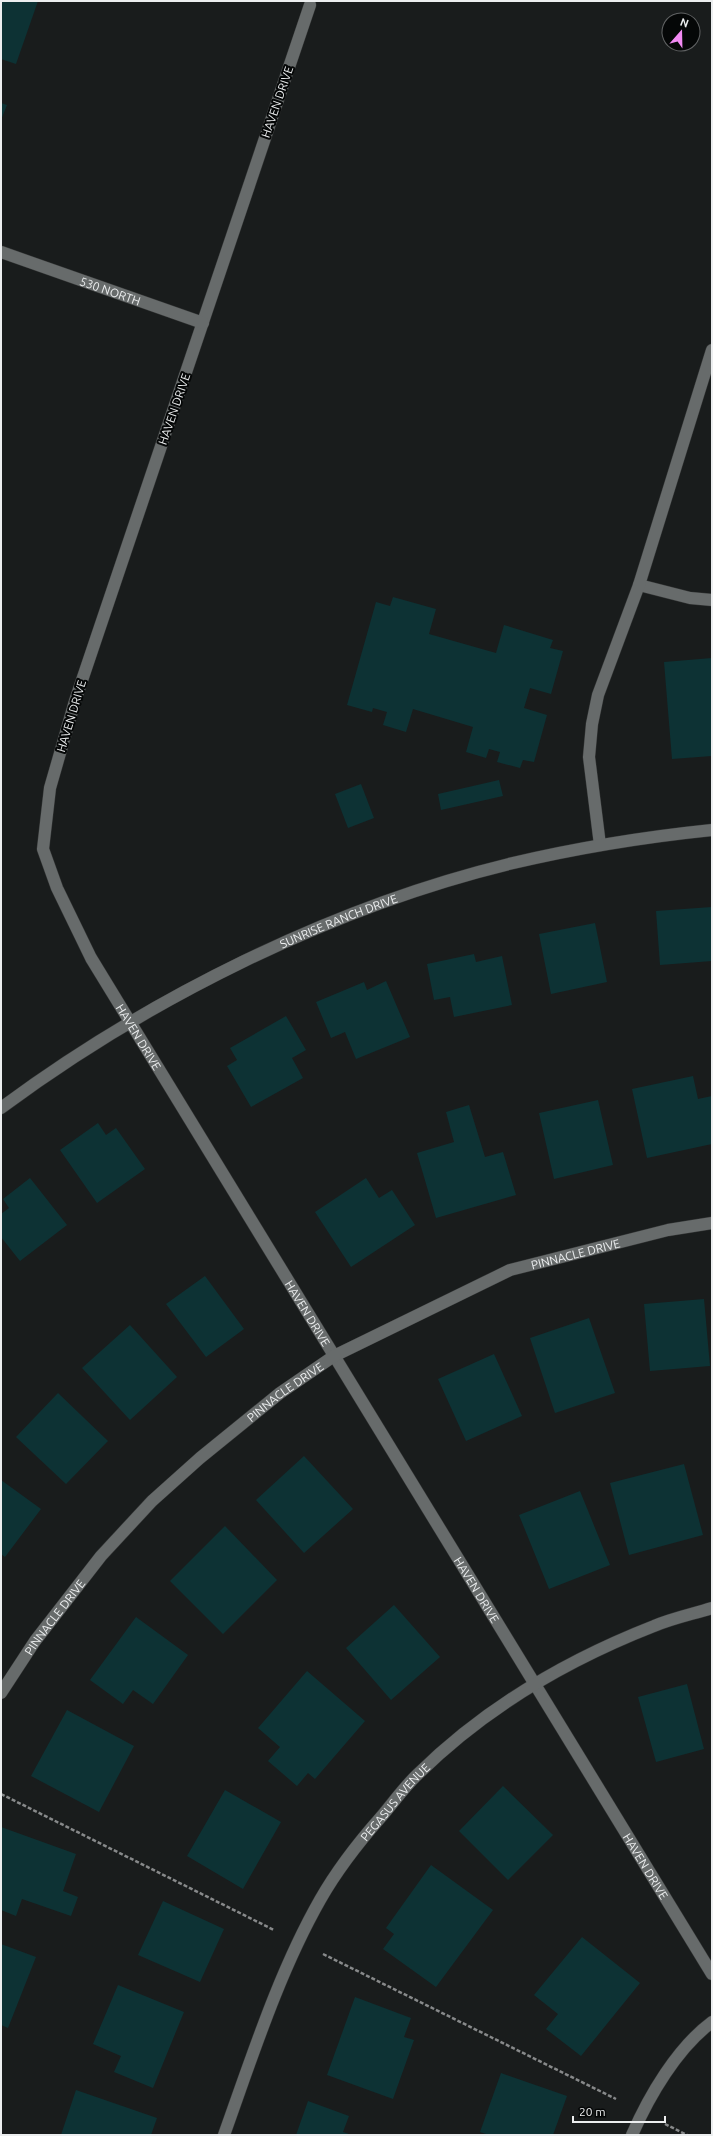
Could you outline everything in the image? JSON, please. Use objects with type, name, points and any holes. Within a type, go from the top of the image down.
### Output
[{"type":"street","name":"HAVEN DRIVE","points":[[310,5],[75,701],[50,788],[43,849],[57,888],[91,958],[712,1974]]},
{"type":"street","name":"530 NORTH","points":[[1,252],[203,323]]},
{"type":"street","points":[[600,845],[589,757],[592,724],[598,695],[639,585],[712,350]]},
{"type":"street","points":[[639,585],[690,598],[712,600]]},
{"type":"street","name":"SUNRISE RANCH DRIVE","points":[[1,1108],[57,1068],[131,1023],[224,972],[276,947],[388,902],[447,882],[508,865],[600,845],[712,830]]},
{"type":"street","name":"PINNACLE DRIVE","points":[[1,1693],[35,1641],[101,1556],[152,1501],[200,1458],[280,1393],[334,1356],[510,1270],[668,1230],[712,1223]]},
{"type":"street","name":"PEGASUS AVENUE","points":[[224,2135],[259,2038],[298,1942],[320,1899],[349,1854],[417,1775],[478,1721],[534,1683],[593,1652],[655,1625],[712,1608]]},
{"type":"street","points":[[632,2135],[642,2113],[676,2059],[703,2028],[712,2022]]},
{"type":"path","points":[[1,1794],[274,1930]]},
{"type":"path","points":[[323,1954],[616,2099]]},
{"type":"path","points":[[665,2124],[687,2135]]},
{"type":"building","points":[[1,1],[38,1],[16,64],[1,59]]},
{"type":"building","points":[[1,103],[7,105],[1,120]]},
{"type":"building","points":[[393,597],[436,609],[429,634],[496,653],[504,625],[553,640],[550,648],[563,651],[551,694],[530,688],[524,708],[547,715],[534,762],[523,760],[520,768],[497,762],[500,752],[489,749],[486,758],[466,752],[473,727],[413,709],[406,732],[383,725],[387,712],[373,708],[372,712],[347,705],[376,602],[390,606]]},
{"type":"building","points":[[712,658],[712,756],[672,759],[664,662]]},
{"type":"building","points":[[499,780],[503,796],[441,810],[438,794]]},
{"type":"building","points":[[361,784],[374,818],[348,828],[335,794]]},
{"type":"building","points":[[712,907],[712,961],[660,965],[656,911]]},
{"type":"building","points":[[595,923],[607,982],[551,994],[539,934]]},
{"type":"building","points":[[474,954],[476,962],[502,956],[512,1005],[454,1017],[450,997],[434,1000],[427,964]]},
{"type":"building","points":[[386,981],[410,1037],[356,1059],[345,1032],[331,1038],[316,1002],[364,982],[367,990]]},
{"type":"building","points":[[286,1016],[306,1050],[292,1058],[303,1078],[251,1107],[227,1066],[237,1060],[230,1048]]},
{"type":"building","points":[[693,1076],[698,1099],[712,1096],[712,1144],[647,1158],[632,1089]]},
{"type":"building","points":[[598,1100],[613,1165],[554,1179],[539,1113]]},
{"type":"building","points":[[469,1105],[485,1157],[503,1152],[516,1195],[436,1218],[417,1153],[454,1142],[446,1112]]},
{"type":"building","points":[[98,1123],[106,1135],[116,1128],[145,1169],[97,1203],[60,1150]]},
{"type":"building","points":[[30,1178],[67,1225],[20,1261],[1,1237],[1,1214],[9,1208],[3,1199]]},
{"type":"building","points":[[366,1178],[379,1198],[392,1190],[415,1225],[351,1267],[315,1212]]},
{"type":"building","points":[[205,1276],[244,1329],[206,1357],[166,1304]]},
{"type":"building","points":[[704,1299],[710,1366],[650,1371],[644,1304]]},
{"type":"building","points":[[589,1318],[615,1393],[555,1413],[530,1338]]},
{"type":"building","points":[[130,1325],[177,1377],[130,1420],[82,1368]]},
{"type":"building","points":[[494,1354],[522,1416],[466,1441],[438,1379]]},
{"type":"building","points":[[58,1393],[108,1441],[66,1484],[16,1437]]},
{"type":"building","points":[[304,1456],[353,1509],[304,1553],[256,1500]]},
{"type":"building","points":[[684,1464],[703,1535],[629,1555],[610,1483]]},
{"type":"building","points":[[1,1480],[41,1509],[5,1557],[1,1554]]},
{"type":"building","points":[[580,1491],[610,1565],[549,1589],[519,1515]]},
{"type":"building","points":[[225,1526],[277,1580],[223,1634],[170,1581]]},
{"type":"building","points":[[394,1605],[440,1657],[391,1700],[346,1648]]},
{"type":"building","points":[[136,1617],[188,1655],[153,1704],[133,1690],[123,1704],[90,1680]]},
{"type":"building","points":[[307,1671],[365,1721],[315,1779],[308,1773],[297,1786],[268,1761],[280,1747],[258,1728]]},
{"type":"building","points":[[687,1684],[704,1749],[656,1762],[638,1697]]},
{"type":"building","points":[[67,1710],[134,1746],[99,1812],[31,1776]]},
{"type":"building","points":[[503,1786],[553,1835],[508,1880],[459,1831]]},
{"type":"building","points":[[225,1790],[281,1822],[243,1889],[187,1856]]},
{"type":"building","points":[[1,1827],[76,1854],[63,1891],[78,1897],[71,1916],[22,1899],[16,1916],[1,1910]]},
{"type":"building","points":[[431,1865],[493,1910],[436,1987],[383,1949],[394,1934],[386,1928]]},
{"type":"building","points":[[163,1901],[224,1929],[200,1982],[138,1955]]},
{"type":"building","points":[[582,1937],[640,1983],[581,2056],[546,2029],[558,2014],[534,1995]]},
{"type":"building","points":[[1,1944],[36,1957],[8,2028],[1,2025]]},
{"type":"building","points":[[118,1985],[184,2012],[153,2088],[114,2072],[121,2056],[93,2044]]},
{"type":"building","points":[[355,1997],[411,2018],[404,2037],[414,2040],[393,2099],[327,2075]]},
{"type":"building","points":[[501,2073],[567,2096],[553,2135],[489,2135],[480,2132]]},
{"type":"building","points":[[76,2090],[157,2118],[151,2135],[61,2135]]},
{"type":"building","points":[[308,2101],[349,2116],[343,2132],[352,2135],[296,2135]]}]
